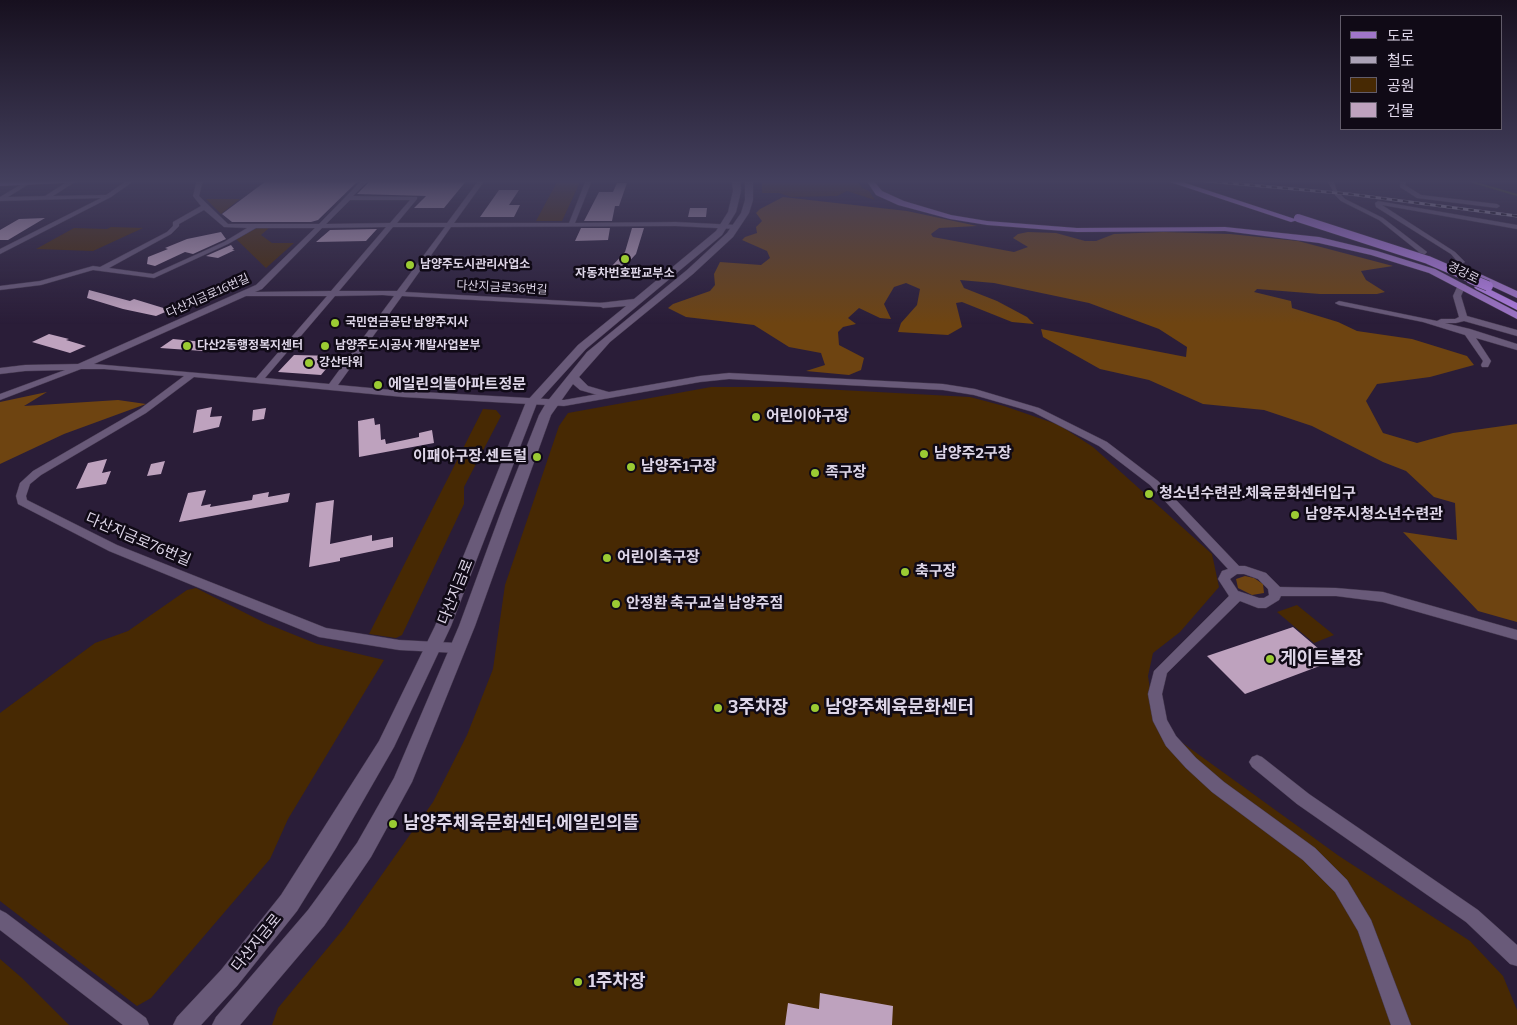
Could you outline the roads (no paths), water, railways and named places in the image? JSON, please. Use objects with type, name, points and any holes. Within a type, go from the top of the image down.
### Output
[{"type":"highway","points":[[1322,228],[1483,284],[1517,301]]},
{"type":"highway","points":[[1483,284],[1517,308]]},
{"type":"main road","name":"경강로","points":[[1029,228],[1048,230],[1192,228],[1312,232],[1347,238],[1418,256],[1451,267],[1483,284],[1517,295]]},
{"type":"main road","name":"경강로","points":[[1260,228],[1319,240],[1408,263],[1462,285],[1517,316]]},
{"type":"main road","points":[[1312,232],[1336,240],[1319,240]]},
{"type":"main road","points":[[1462,285],[1483,284]]},
{"type":"street","points":[[0,252],[47,228]]},
{"type":"street","points":[[101,269],[170,233],[174,228]]},
{"type":"street","points":[[0,288],[41,284],[82,270],[101,269],[146,277],[156,276],[226,243],[252,228]]},
{"type":"street","name":"다산지금로16번길","points":[[0,397],[78,367],[259,287],[318,228]]},
{"type":"street","points":[[259,380],[389,228]]},
{"type":"street","points":[[332,387],[448,228]]},
{"type":"street","name":"다산지금로","points":[[185,1025],[229,978],[294,896],[330,841],[384,747],[432,648],[532,402],[568,361],[719,233],[728,228]]},
{"type":"street","name":"다산지금로","points":[[224,1025],[316,918],[364,850],[402,782],[458,648],[538,432],[552,403],[606,340],[690,272],[729,228]]},
{"type":"street","points":[[1392,228],[1423,252],[1418,256]]},
{"type":"street","points":[[1413,228],[1453,253],[1461,262],[1451,267]]},
{"type":"street","points":[[1462,285],[1457,296],[1460,320],[1487,361],[1485,365]]},
{"type":"street","name":"다산지금로36번길","points":[[242,294],[399,294],[603,305]]},
{"type":"street","points":[[603,305],[621,305],[639,300]]},
{"type":"street","points":[[1338,303],[1424,320],[1517,347]]},
{"type":"street","points":[[603,305],[617,313],[617,318]]},
{"type":"street","points":[[1424,320],[1460,320],[1517,333]]},
{"type":"street","points":[[0,371],[25,368],[104,366],[332,387],[552,403],[564,403],[729,376],[943,387],[1002,398],[1062,422],[1103,444],[1154,483],[1236,570]]},
{"type":"street","name":"다산지금로76번길","points":[[194,374],[143,411],[37,473],[25,483],[20,496],[22,502],[113,548],[324,633],[432,648],[458,648]]},
{"type":"street","points":[[573,377],[584,388],[608,395]]},
{"type":"street","points":[[1236,570],[1245,570],[1262,576],[1269,581],[1276,591],[1275,597],[1266,603],[1250,602],[1237,596],[1229,589],[1224,579],[1226,574],[1236,570]]},
{"type":"street","points":[[1276,591],[1336,592],[1384,597],[1517,635]]},
{"type":"street","points":[[1237,596],[1161,672],[1155,694],[1160,721],[1171,741],[1190,764],[1309,854],[1341,886],[1364,926],[1401,1025]]},
{"type":"street","points":[[1257,762],[1303,799],[1472,916],[1517,957]]},
{"type":"street","points":[[0,919],[139,1025]]},
{"type":"place","name":"자동차번호판교부소","points":[[625,259]]},
{"type":"place","name":"남양주도시관리사업소","points":[[410,265]]},
{"type":"place","name":"국민연금공단 남양주지사","points":[[335,323]]},
{"type":"place","name":"다산2동행정복지센터","points":[[187,346]]},
{"type":"place","name":"남양주도시공사 개발사업본부","points":[[325,346]]},
{"type":"place","name":"강산타워","points":[[309,363]]},
{"type":"place","name":"에일린의뜰아파트정문","points":[[378,385]]},
{"type":"place","name":"어린이야구장","points":[[756,417]]},
{"type":"place","name":"남양주2구장","points":[[924,454]]},
{"type":"place","name":"이패야구장.센트럴","points":[[537,457]]},
{"type":"place","name":"남양주1구장","points":[[631,467]]},
{"type":"place","name":"족구장","points":[[815,473]]},
{"type":"place","name":"청소년수련관.체육문화센터입구","points":[[1149,494]]},
{"type":"place","name":"남양주시청소년수련관","points":[[1295,515]]},
{"type":"place","name":"어린이축구장","points":[[607,558]]},
{"type":"place","name":"축구장","points":[[905,572]]},
{"type":"place","name":"안정환 축구교실 남양주점","points":[[616,604]]},
{"type":"place","name":"게이트볼장","points":[[1270,659]]},
{"type":"place","name":"3주차장","points":[[718,708]]},
{"type":"place","name":"남양주체육문화센터","points":[[815,708]]},
{"type":"place","name":"남양주체육문화센터.에일린의뜰","points":[[393,824]]},
{"type":"place","name":"1주차장","points":[[578,982]]}]
